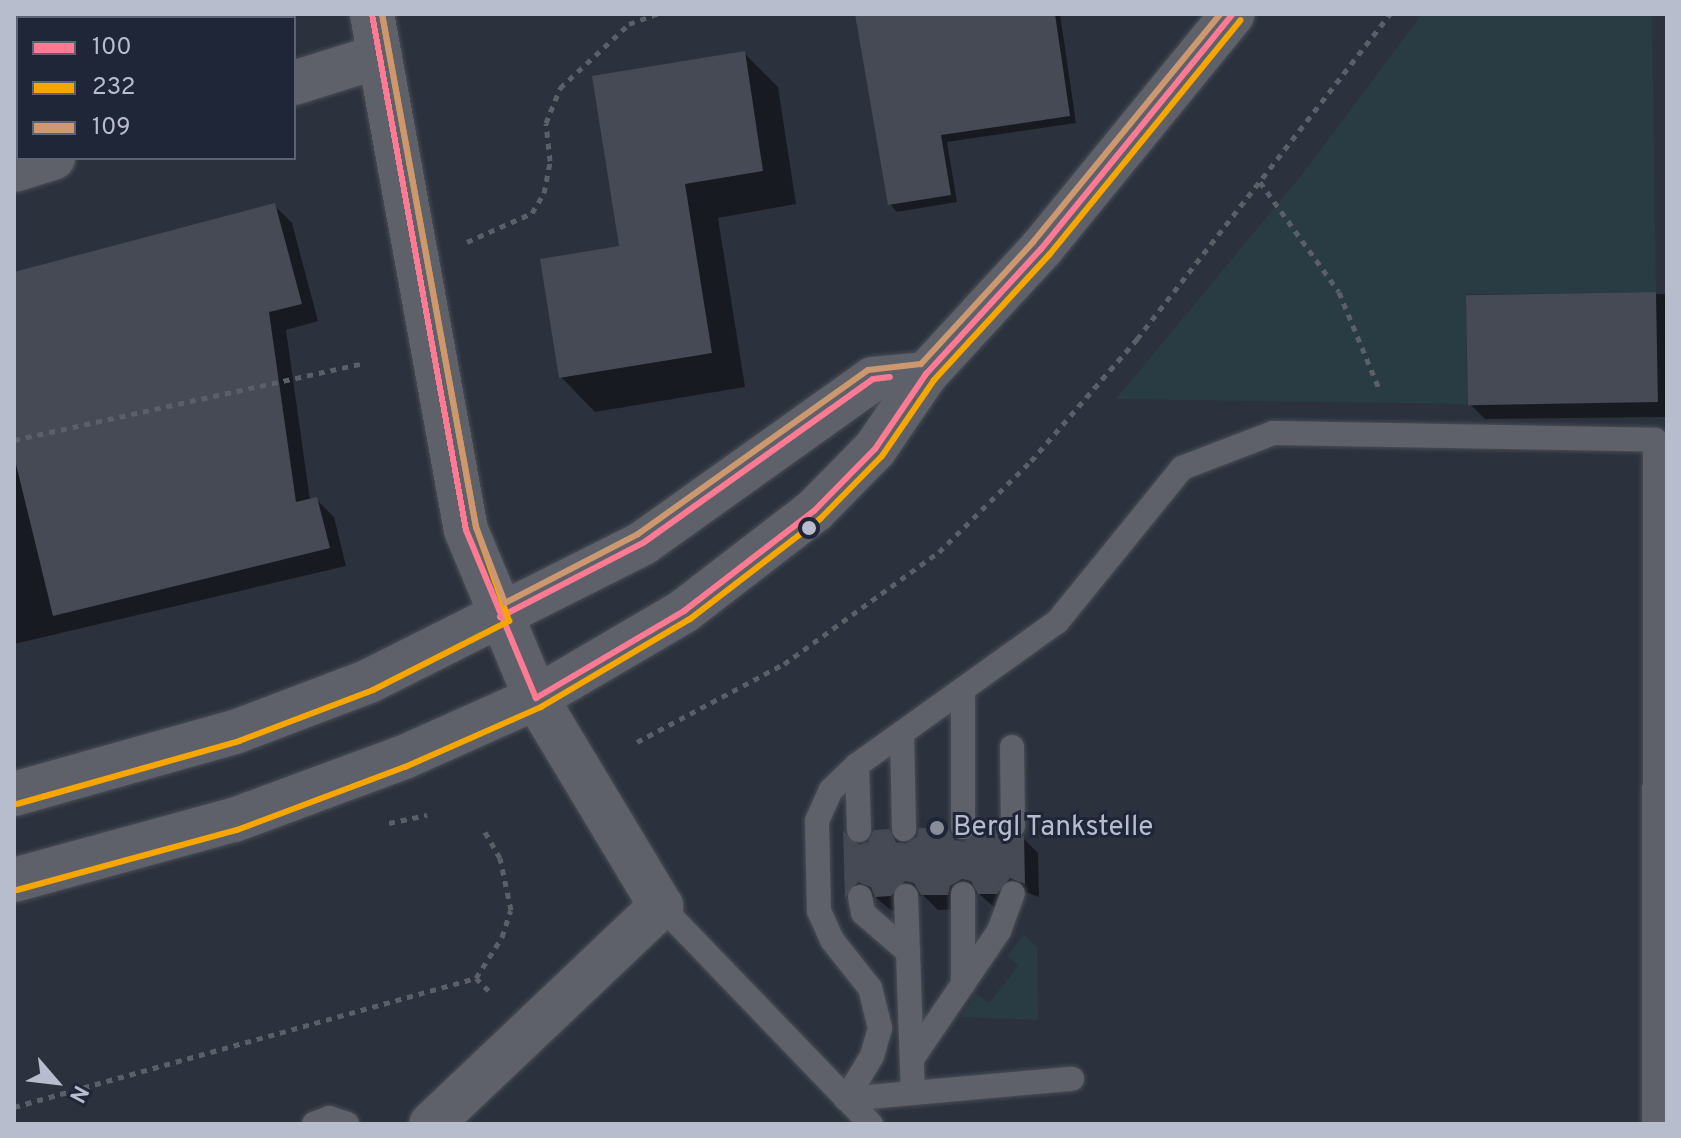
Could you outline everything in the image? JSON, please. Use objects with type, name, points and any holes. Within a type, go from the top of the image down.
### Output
[{"type":"street","points":[[372,14],[413,261],[466,530],[536,698],[661,906],[431,1124]]},
{"type":"street","points":[[14,880],[234,820],[402,758],[536,698],[684,611],[814,511],[875,449],[926,374],[1061,226],[1233,14]]},
{"type":"street","points":[[296,82],[380,56]]},
{"type":"street","points":[[14,170],[46,160]]},
{"type":"street","points":[[14,794],[235,732],[369,681],[643,543],[873,379],[926,374]]},
{"type":"lane","points":[[846,1099],[872,1056],[880,1028],[878,1008],[819,911],[817,821],[831,790],[857,765],[1057,622],[1182,468],[1273,433],[1661,439],[1654,1124]]},
{"type":"lane","points":[[963,689],[963,827]]},
{"type":"lane","points":[[902,733],[904,829]]},
{"type":"lane","points":[[1012,747],[1013,826]]},
{"type":"lane","points":[[857,765],[859,830]]},
{"type":"lane","points":[[912,1059],[999,931],[1013,893]]},
{"type":"lane","points":[[963,894],[963,984]]},
{"type":"lane","points":[[906,896],[913,1093]]},
{"type":"lane","points":[[860,897],[863,913],[908,952]]},
{"type":"lane","points":[[661,906],[871,1124]]},
{"type":"lane","points":[[846,1099],[1072,1079]]},
{"type":"lane","points":[[314,1124],[329,1118],[347,1124]]},
{"type":"path","points":[[413,261],[497,232],[532,213],[544,193],[550,161],[546,123],[560,88],[629,24],[657,14]]},
{"type":"path","points":[[637,742],[784,664],[939,552],[1031,461],[1137,339],[1390,14]]},
{"type":"path","points":[[1260,182],[1339,292],[1397,434]]},
{"type":"path","points":[[14,440],[364,363]]},
{"type":"path","points":[[14,1107],[476,978],[502,937],[511,910],[500,858],[483,829]]},
{"type":"path","points":[[476,978],[528,1032]]},
{"type":"shaded area","points":[[1422,14],[1652,14],[1656,292],[1466,294],[1467,404],[1116,399],[1305,171]]},
{"type":"shaded area","points":[[1024,935],[1037,947],[1038,1020],[960,1017],[976,994],[989,1003],[1019,965],[1007,956]]},
{"type":"building","points":[[855,14],[1055,14],[1070,116],[941,135],[951,195],[888,205]]},
{"type":"building","points":[[745,51],[763,171],[685,184],[712,353],[559,378],[540,259],[619,246],[592,76]]},
{"type":"building","points":[[275,203],[302,304],[269,312],[296,502],[317,497],[330,548],[53,616],[14,456],[14,272]]},
{"type":"building","points":[[1656,292],[1658,402],[1468,405],[1466,295]]},
{"type":"building","points":[[998,826],[1006,839],[1024,836],[1025,884],[1010,878],[997,894],[978,894],[971,881],[962,879],[950,886],[948,895],[921,895],[914,883],[905,881],[891,896],[875,897],[871,887],[858,882],[845,898],[843,831],[859,845],[868,842],[874,830],[889,829],[896,842],[905,844],[917,837],[919,828],[948,828],[955,840],[964,842],[978,827]]},
{"type":"transit line","name":"100","points":[[372,14],[466,530],[536,698],[684,611],[814,511],[875,449],[926,374],[1041,249],[1233,14]]},
{"type":"transit line","name":"232","points":[[17,804],[239,741],[373,690],[509,621],[476,527],[382,14]]},
{"type":"transit line","name":"109","points":[[382,14],[476,527],[505,603],[638,534],[868,370],[921,364],[1033,242],[1220,14]]},
{"type":"transit line","name":"232","points":[[17,890],[237,830],[405,767],[541,707],[690,619],[820,519],[882,456],[934,380],[1049,255],[1241,20]]},
{"type":"transit line","name":"100","points":[[500,617],[643,543],[873,379],[890,377]]},
{"type":"place","name":"Bergl Tankstelle","points":[[937,828]]}]
